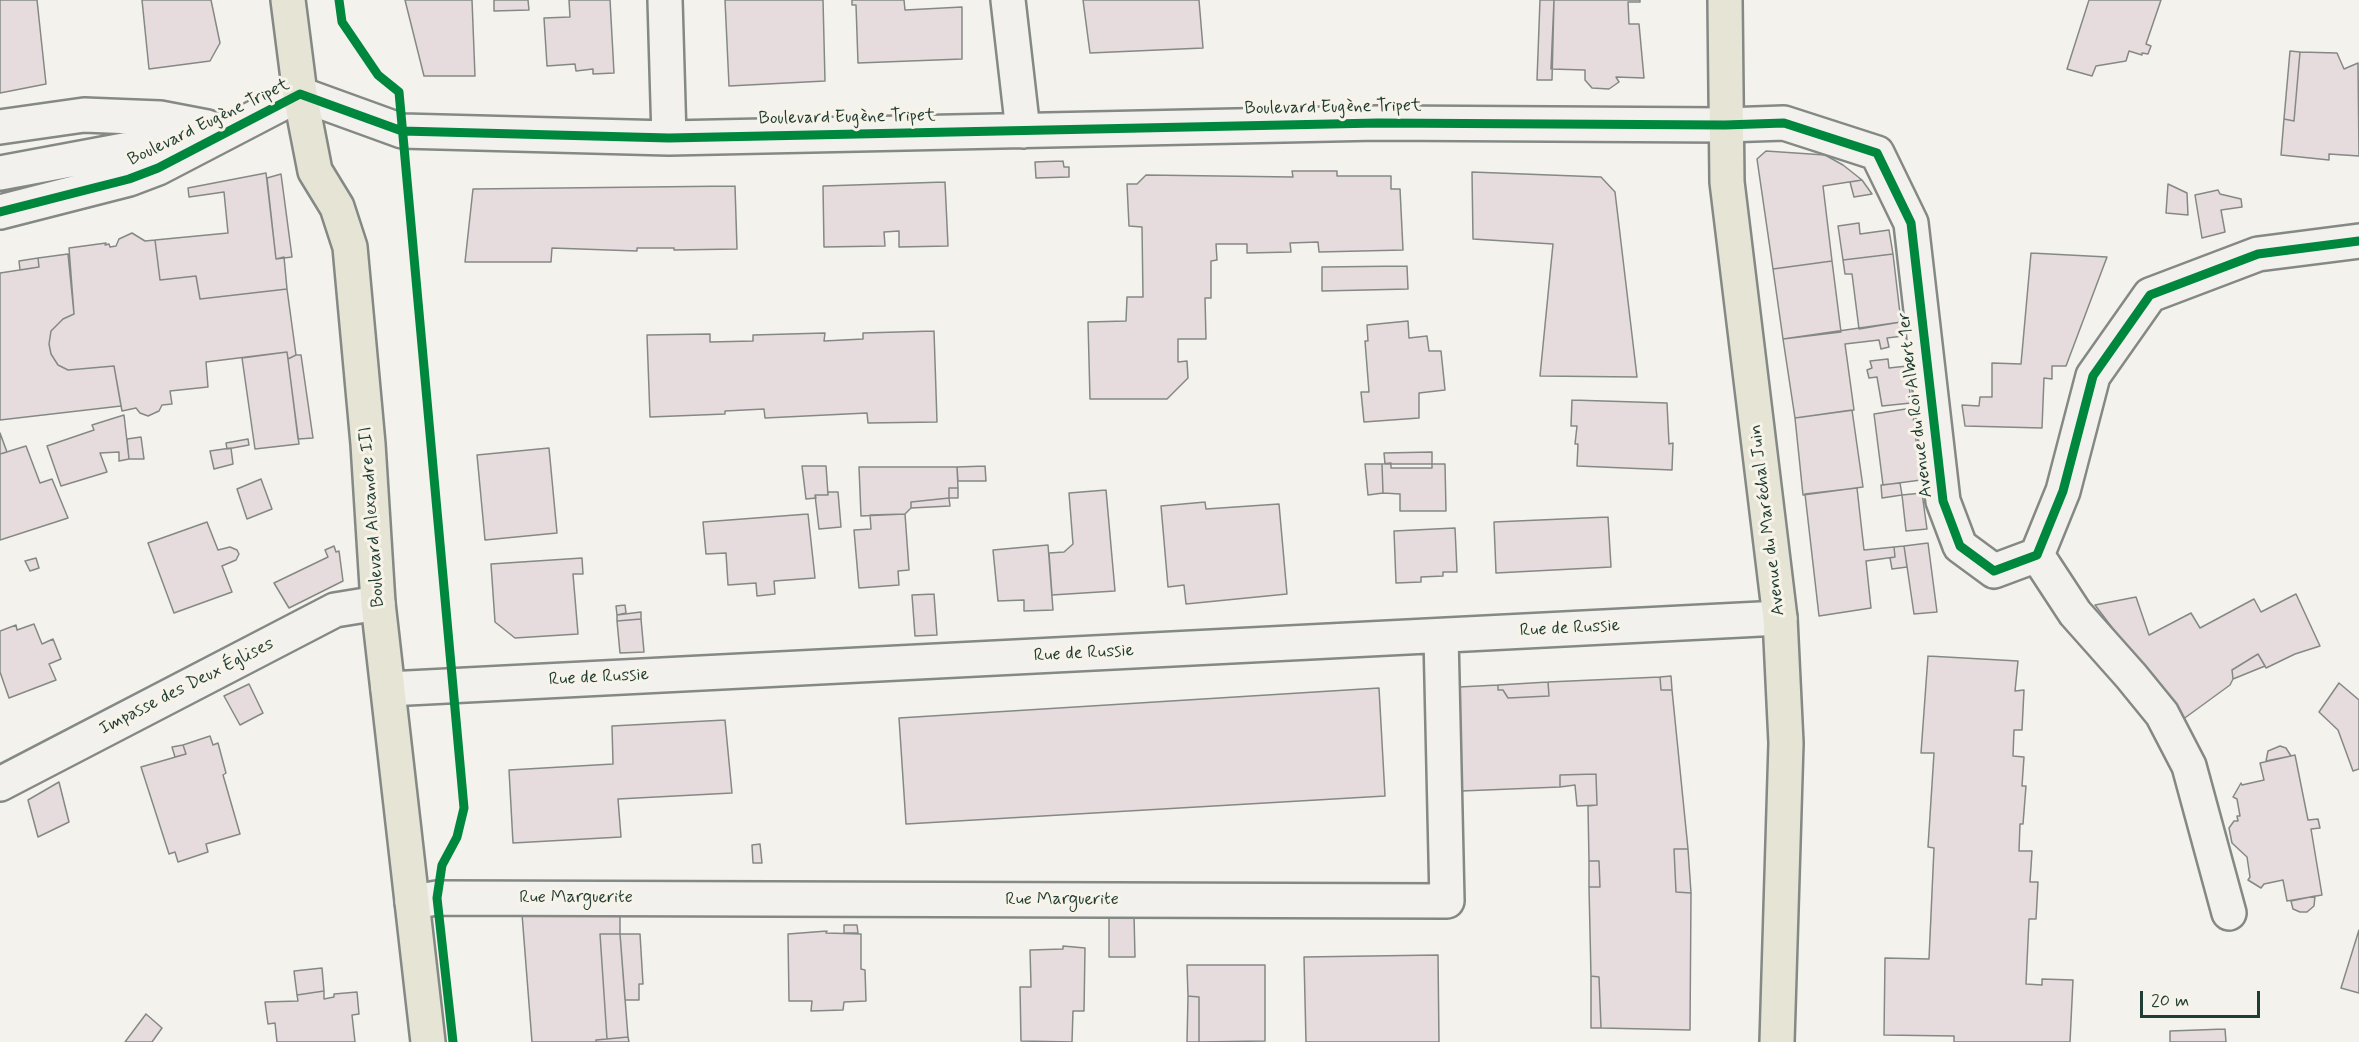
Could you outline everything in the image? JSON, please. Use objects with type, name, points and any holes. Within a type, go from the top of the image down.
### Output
[{"type":"main road","name":"Boulevard Alexandre III","points":[[288,0],[300,94],[315,171],[337,207],[350,247],[368,444],[378,603],[428,1042]]},
{"type":"main road","name":"Avenue du Maréchal Juin","points":[[1725,0],[1727,182],[1780,618],[1786,743],[1777,1042]]},
{"type":"street","points":[[665,0],[669,138]]},
{"type":"street","points":[[1008,0],[1023,131]]},
{"type":"street","name":"Boulevard Eugène Tripet","points":[[0,212],[129,179],[183,157],[227,131],[300,94],[402,131],[669,138],[1377,123],[1725,125]]},
{"type":"street","name":"Boulevard Eugène Tripet","points":[[0,127],[84,115],[116,115],[160,118],[227,131]]},
{"type":"street","name":"Avenue du Roi Albert 1er","points":[[1725,125],[1784,123],[1876,153],[1911,223],[1943,501],[1960,546],[1994,571],[2037,555]]},
{"type":"street","name":"Boulevard Eugène Tripet","points":[[0,174],[227,131]]},
{"type":"street","points":[[2229,913],[2188,766],[2162,714],[2075,613],[2037,555],[2062,491],[2093,376],[2150,296],[2258,254],[2359,241]]},
{"type":"street","name":"Impasse des Deux Églises","points":[[0,784],[335,610],[378,603]]},
{"type":"street","name":"Rue de Russie","points":[[388,689],[1780,618]]},
{"type":"street","name":"Rue Marguerite","points":[[411,902],[437,898],[1447,901],[1441,636]]},
{"type":"building","points":[[0,0],[37,0],[46,84],[0,93]]},
{"type":"building","points":[[142,0],[211,0],[220,43],[210,61],[149,69]]},
{"type":"building","points":[[405,0],[472,0],[475,76],[424,76]]},
{"type":"building","points":[[494,0],[528,0],[529,10],[494,11]]},
{"type":"building","points":[[569,0],[610,0],[614,73],[593,74],[593,69],[576,71],[575,64],[547,66],[544,18],[570,17]]},
{"type":"building","points":[[725,0],[823,0],[825,81],[729,86]]},
{"type":"building","points":[[852,0],[904,0],[905,10],[962,7],[962,59],[858,63],[856,5],[852,5]]},
{"type":"building","points":[[1083,0],[1199,0],[1203,48],[1090,53]]},
{"type":"building","points":[[1540,0],[1554,0],[1552,80],[1537,80]]},
{"type":"building","points":[[1554,0],[1640,0],[1640,2],[1628,2],[1629,24],[1639,24],[1644,78],[1616,77],[1619,82],[1609,89],[1592,88],[1585,80],[1585,70],[1551,69]]},
{"type":"building","points":[[2089,0],[2161,0],[2146,44],[2151,46],[2148,54],[2142,53],[2142,55],[2129,51],[2126,61],[2096,66],[2092,76],[2067,69]]},
{"type":"building","points":[[2290,51],[2300,52],[2294,121],[2284,119]]},
{"type":"building","points":[[2300,52],[2337,53],[2344,69],[2358,63],[2359,156],[2329,154],[2329,160],[2281,155],[2284,119],[2294,121]]},
{"type":"building","points":[[1766,151],[1825,155],[1862,180],[1823,186],[1832,261],[1773,269],[1757,159]]},
{"type":"building","points":[[1063,161],[1064,167],[1069,167],[1069,177],[1036,178],[1035,162]]},
{"type":"building","points":[[1292,171],[1337,171],[1337,176],[1391,176],[1391,189],[1400,189],[1403,250],[1319,252],[1318,242],[1290,243],[1291,252],[1247,253],[1247,244],[1216,244],[1217,260],[1211,261],[1211,298],[1205,298],[1206,339],[1178,339],[1178,362],[1187,361],[1188,378],[1167,399],[1090,399],[1088,322],[1126,321],[1127,297],[1143,297],[1142,227],[1129,226],[1127,184],[1137,184],[1146,175],[1293,177]]},
{"type":"building","points":[[1472,172],[1601,177],[1615,192],[1637,377],[1540,376],[1553,244],[1473,239]]},
{"type":"building","points":[[266,173],[276,259],[284,257],[287,289],[200,299],[196,276],[160,280],[155,240],[228,233],[224,192],[189,197],[188,188]]},
{"type":"building","points":[[281,174],[292,257],[276,259],[267,178]]},
{"type":"building","points":[[1862,180],[1872,194],[1854,197],[1850,182]]},
{"type":"building","points":[[945,182],[948,246],[899,247],[899,231],[884,232],[885,246],[824,247],[823,186]]},
{"type":"building","points":[[2168,184],[2187,193],[2188,215],[2166,213]]},
{"type":"building","points":[[735,186],[737,249],[637,248],[637,251],[552,248],[551,262],[465,262],[473,189]]},
{"type":"building","points":[[2218,190],[2220,194],[2241,199],[2242,207],[2221,210],[2225,232],[2202,238],[2195,195]]},
{"type":"building","points":[[1859,223],[1860,234],[1889,230],[1893,254],[1843,260],[1838,226]]},
{"type":"building","points":[[132,233],[145,241],[155,240],[160,280],[196,276],[200,299],[287,289],[296,355],[288,359],[287,352],[206,362],[208,387],[170,391],[172,404],[162,405],[159,411],[148,416],[140,413],[136,408],[122,411],[114,366],[68,370],[58,365],[51,354],[49,344],[51,331],[63,319],[74,314],[69,248],[106,243],[105,245],[109,244],[110,247],[116,246],[119,239]]},
{"type":"building","points":[[2031,253],[2107,257],[2066,366],[2052,366],[2052,379],[2044,378],[2042,428],[1965,426],[1962,405],[1979,406],[1980,397],[1992,397],[1992,363],[2021,364]]},
{"type":"building","points":[[68,254],[74,314],[63,319],[51,331],[49,344],[51,354],[58,365],[68,370],[114,366],[121,406],[0,420],[0,273],[39,267],[38,258]]},
{"type":"building","points":[[1893,254],[1901,322],[1859,329],[1852,274],[1845,274],[1843,260]]},
{"type":"building","points":[[38,258],[39,267],[20,270],[19,261]]},
{"type":"building","points":[[1832,261],[1841,332],[1783,339],[1773,269]]},
{"type":"building","points":[[1407,266],[1408,289],[1322,291],[1322,267]]},
{"type":"building","points":[[1408,321],[1409,338],[1427,336],[1429,351],[1441,351],[1445,390],[1419,393],[1419,418],[1364,422],[1361,392],[1369,392],[1365,341],[1368,341],[1367,325]]},
{"type":"building","points":[[1901,322],[1903,336],[1887,338],[1889,347],[1881,349],[1879,340],[1845,344],[1854,410],[1795,418],[1783,339]]},
{"type":"building","points":[[934,331],[937,422],[868,423],[867,413],[765,418],[764,409],[725,411],[725,414],[650,417],[647,335],[710,334],[710,342],[753,341],[753,335],[825,333],[824,341],[863,339],[863,333]]},
{"type":"building","points":[[287,352],[299,444],[255,449],[242,358]]},
{"type":"building","points":[[301,355],[313,438],[298,439],[288,359]]},
{"type":"building","points":[[1888,359],[1889,368],[1907,366],[1911,403],[1882,406],[1877,377],[1869,378],[1867,370],[1872,368],[1870,361]]},
{"type":"building","points":[[1572,400],[1667,403],[1669,444],[1673,443],[1672,470],[1577,466],[1578,444],[1575,444],[1577,426],[1571,426]]},
{"type":"building","points":[[1912,408],[1921,480],[1883,485],[1874,414]]},
{"type":"building","points":[[1852,410],[1863,487],[1803,495],[1795,418]]},
{"type":"building","points":[[124,415],[129,459],[119,461],[119,452],[100,453],[107,472],[61,486],[47,446],[94,430],[92,425]]},
{"type":"building","points":[[0,433],[7,452],[0,454]]},
{"type":"building","points":[[141,437],[144,459],[129,459],[127,439]]},
{"type":"building","points":[[248,439],[249,445],[227,449],[226,443]]},
{"type":"building","points":[[26,446],[40,483],[52,479],[68,518],[0,540],[0,454]]},
{"type":"building","points":[[231,448],[233,464],[214,469],[210,451]]},
{"type":"building","points":[[549,448],[557,533],[485,540],[477,455]]},
{"type":"building","points":[[1432,452],[1432,464],[1385,464],[1384,453]]},
{"type":"building","points":[[1391,463],[1391,468],[1432,468],[1432,464],[1445,464],[1446,511],[1400,511],[1400,494],[1383,493],[1382,464]]},
{"type":"building","points":[[1365,464],[1382,464],[1383,493],[1368,495]]},
{"type":"building","points":[[802,466],[826,466],[828,495],[815,495],[816,498],[806,499]]},
{"type":"building","points":[[985,466],[986,481],[958,481],[957,467]]},
{"type":"building","points":[[859,467],[957,467],[958,488],[949,488],[949,498],[911,502],[911,508],[905,514],[861,516]]},
{"type":"building","points":[[261,479],[272,509],[247,519],[237,489]]},
{"type":"building","points":[[1900,483],[1902,495],[1882,498],[1881,485]]},
{"type":"building","points":[[949,488],[958,488],[958,498],[949,498]]},
{"type":"building","points":[[1857,488],[1864,550],[1894,547],[1895,557],[1866,561],[1871,608],[1819,616],[1805,494]]},
{"type":"building","points":[[1106,490],[1115,591],[1052,595],[1049,553],[1064,552],[1073,544],[1069,493]]},
{"type":"building","points":[[828,492],[838,492],[841,527],[819,529],[815,495],[828,495]]},
{"type":"building","points":[[1922,493],[1927,529],[1906,531],[1902,495]]},
{"type":"building","points":[[949,498],[950,506],[911,508],[911,502]]},
{"type":"building","points":[[1205,502],[1206,509],[1279,504],[1287,594],[1186,604],[1184,585],[1168,587],[1161,506]]},
{"type":"building","points":[[808,514],[815,578],[774,581],[775,594],[757,596],[756,583],[728,585],[726,553],[706,554],[703,522]]},
{"type":"building","points":[[905,514],[909,570],[898,571],[899,585],[859,588],[854,530],[871,529],[870,515]]},
{"type":"building","points":[[1608,517],[1611,567],[1496,573],[1494,522]]},
{"type":"building","points":[[207,522],[218,550],[230,547],[237,550],[239,554],[236,560],[222,566],[232,592],[174,613],[148,543]]},
{"type":"building","points":[[1455,528],[1457,572],[1443,572],[1443,576],[1421,577],[1421,582],[1396,583],[1394,531]]},
{"type":"building","points":[[1928,543],[1937,612],[1914,614],[1904,546]]},
{"type":"building","points":[[1048,545],[1053,610],[1024,611],[1024,600],[998,601],[993,550]]},
{"type":"building","points":[[334,546],[336,552],[339,551],[343,581],[289,608],[274,583],[328,557],[325,550]]},
{"type":"building","points":[[1904,546],[1907,567],[1892,569],[1890,558],[1895,557],[1894,547]]},
{"type":"building","points":[[36,558],[39,568],[30,571],[25,561]]},
{"type":"building","points":[[582,558],[583,574],[573,574],[578,634],[515,638],[495,622],[491,564]]},
{"type":"building","points":[[934,594],[937,635],[915,636],[912,595]]},
{"type":"building","points":[[2296,594],[2320,646],[2295,654],[2266,668],[2258,654],[2232,670],[2233,679],[2230,685],[2182,720],[2095,605],[2136,597],[2149,635],[2191,613],[2200,628],[2254,599],[2261,612]]},
{"type":"building","points":[[625,605],[626,613],[617,615],[616,606]]},
{"type":"building","points":[[641,612],[641,619],[617,621],[617,615]]},
{"type":"building","points":[[641,619],[644,652],[620,653],[617,621]]},
{"type":"building","points":[[34,624],[42,644],[53,639],[61,659],[49,664],[56,680],[9,698],[0,672],[0,631],[16,625],[17,630]]},
{"type":"building","points":[[2258,654],[2265,666],[2233,679],[2232,670]]},
{"type":"building","points":[[1928,656],[2018,661],[2015,691],[2024,690],[2022,730],[2014,730],[2013,756],[2024,757],[2022,786],[2026,786],[2023,824],[2020,824],[2019,851],[2032,851],[2030,882],[2038,882],[2036,919],[2029,919],[2026,984],[2042,985],[2042,979],[2073,980],[2070,1042],[1954,1042],[1954,1036],[1884,1035],[1885,958],[1929,959],[1934,848],[1928,847],[1934,753],[1921,753]]},
{"type":"building","points":[[1671,676],[1672,690],[1661,690],[1660,677]]},
{"type":"building","points":[[1660,677],[1661,690],[1672,690],[1688,849],[1674,849],[1676,892],[1691,893],[1690,1030],[1601,1028],[1599,977],[1591,976],[1589,887],[1600,887],[1599,861],[1589,861],[1588,806],[1597,805],[1596,774],[1560,775],[1560,787],[1461,791],[1459,687],[1498,685],[1498,690],[1503,690],[1508,698],[1549,696],[1548,682]]},
{"type":"building","points":[[1548,682],[1549,696],[1508,698],[1503,690],[1498,690],[1498,685]]},
{"type":"building","points":[[2339,683],[2359,700],[2359,769],[2353,771],[2338,730],[2319,712]]},
{"type":"building","points":[[249,684],[263,713],[240,725],[224,696]]},
{"type":"building","points":[[1379,688],[1385,796],[906,824],[899,718]]},
{"type":"building","points":[[725,720],[732,793],[618,799],[621,837],[513,843],[509,770],[613,764],[612,726]]},
{"type":"building","points":[[210,736],[213,745],[218,743],[226,773],[223,775],[240,834],[206,844],[208,852],[178,862],[175,852],[169,854],[141,767],[186,754],[183,745]]},
{"type":"building","points":[[183,745],[186,754],[175,757],[172,747]]},
{"type":"building","points":[[2280,746],[2286,748],[2291,756],[2266,761],[2268,751]]},
{"type":"building","points":[[2295,755],[2308,820],[2318,819],[2320,828],[2311,829],[2322,895],[2287,901],[2283,880],[2264,884],[2261,888],[2248,880],[2250,877],[2247,857],[2232,843],[2229,828],[2234,821],[2238,821],[2237,816],[2240,816],[2237,799],[2233,797],[2241,783],[2242,785],[2264,780],[2260,763]]},
{"type":"building","points":[[1596,774],[1597,805],[1577,806],[1575,785],[1560,787],[1560,775]]},
{"type":"building","points":[[59,782],[69,822],[38,837],[28,800]]},
{"type":"building","points":[[760,844],[762,863],[753,863],[752,845]]},
{"type":"building","points":[[1674,849],[1688,849],[1691,893],[1676,892]]},
{"type":"building","points":[[1589,861],[1599,861],[1600,887],[1589,887]]},
{"type":"building","points":[[2315,896],[2314,906],[2307,912],[2293,909],[2291,901]]},
{"type":"building","points":[[522,914],[620,914],[620,934],[600,934],[607,1039],[596,1040],[596,1042],[532,1042]]},
{"type":"building","points":[[1134,915],[1135,957],[1109,957],[1109,916]]},
{"type":"building","points":[[844,925],[857,925],[858,933],[844,933]]},
{"type":"building","points":[[2359,930],[2359,993],[2341,988]]},
{"type":"building","points":[[827,931],[826,933],[861,934],[861,969],[865,970],[866,1001],[844,1002],[843,1010],[811,1011],[812,1001],[789,1001],[788,934]]},
{"type":"building","points":[[600,934],[620,934],[628,1037],[607,1039]]},
{"type":"building","points":[[620,934],[640,934],[643,984],[639,984],[639,1000],[625,1000]]},
{"type":"building","points":[[1063,946],[1085,948],[1084,1011],[1073,1011],[1072,1042],[1021,1041],[1020,987],[1031,987],[1030,950],[1063,949]]},
{"type":"building","points":[[1438,955],[1439,1042],[1306,1042],[1304,957]]},
{"type":"building","points":[[1187,965],[1265,965],[1265,1041],[1199,1042],[1199,997],[1188,996]]},
{"type":"building","points":[[322,968],[324,991],[297,995],[294,971]]},
{"type":"building","points":[[1591,976],[1599,977],[1601,1028],[1591,1028]]},
{"type":"building","points":[[324,991],[324,999],[334,997],[334,994],[357,992],[359,1014],[352,1015],[355,1042],[277,1042],[275,1023],[268,1024],[265,1002],[298,1001],[297,995]]},
{"type":"building","points":[[1188,996],[1199,997],[1199,1042],[1187,1042]]},
{"type":"building","points":[[146,1014],[162,1028],[152,1042],[125,1042]]},
{"type":"building","points":[[2225,1029],[2226,1042],[2170,1042],[2170,1031]]},
{"type":"building","points":[[628,1037],[629,1042],[596,1042],[596,1040]]},
{"type":"cycle path","points":[[339,0],[342,22],[378,75],[399,92],[464,808],[457,837],[442,865],[437,898],[453,1042]]},
{"type":"cycle path","points":[[0,212],[129,179],[158,168],[300,94],[402,131],[669,138],[1378,123],[1725,125],[1784,123],[1877,153],[1911,223],[1943,501],[1960,546],[1994,571],[2037,555],[2063,491],[2093,376],[2150,295],[2258,254],[2359,241]]}]
